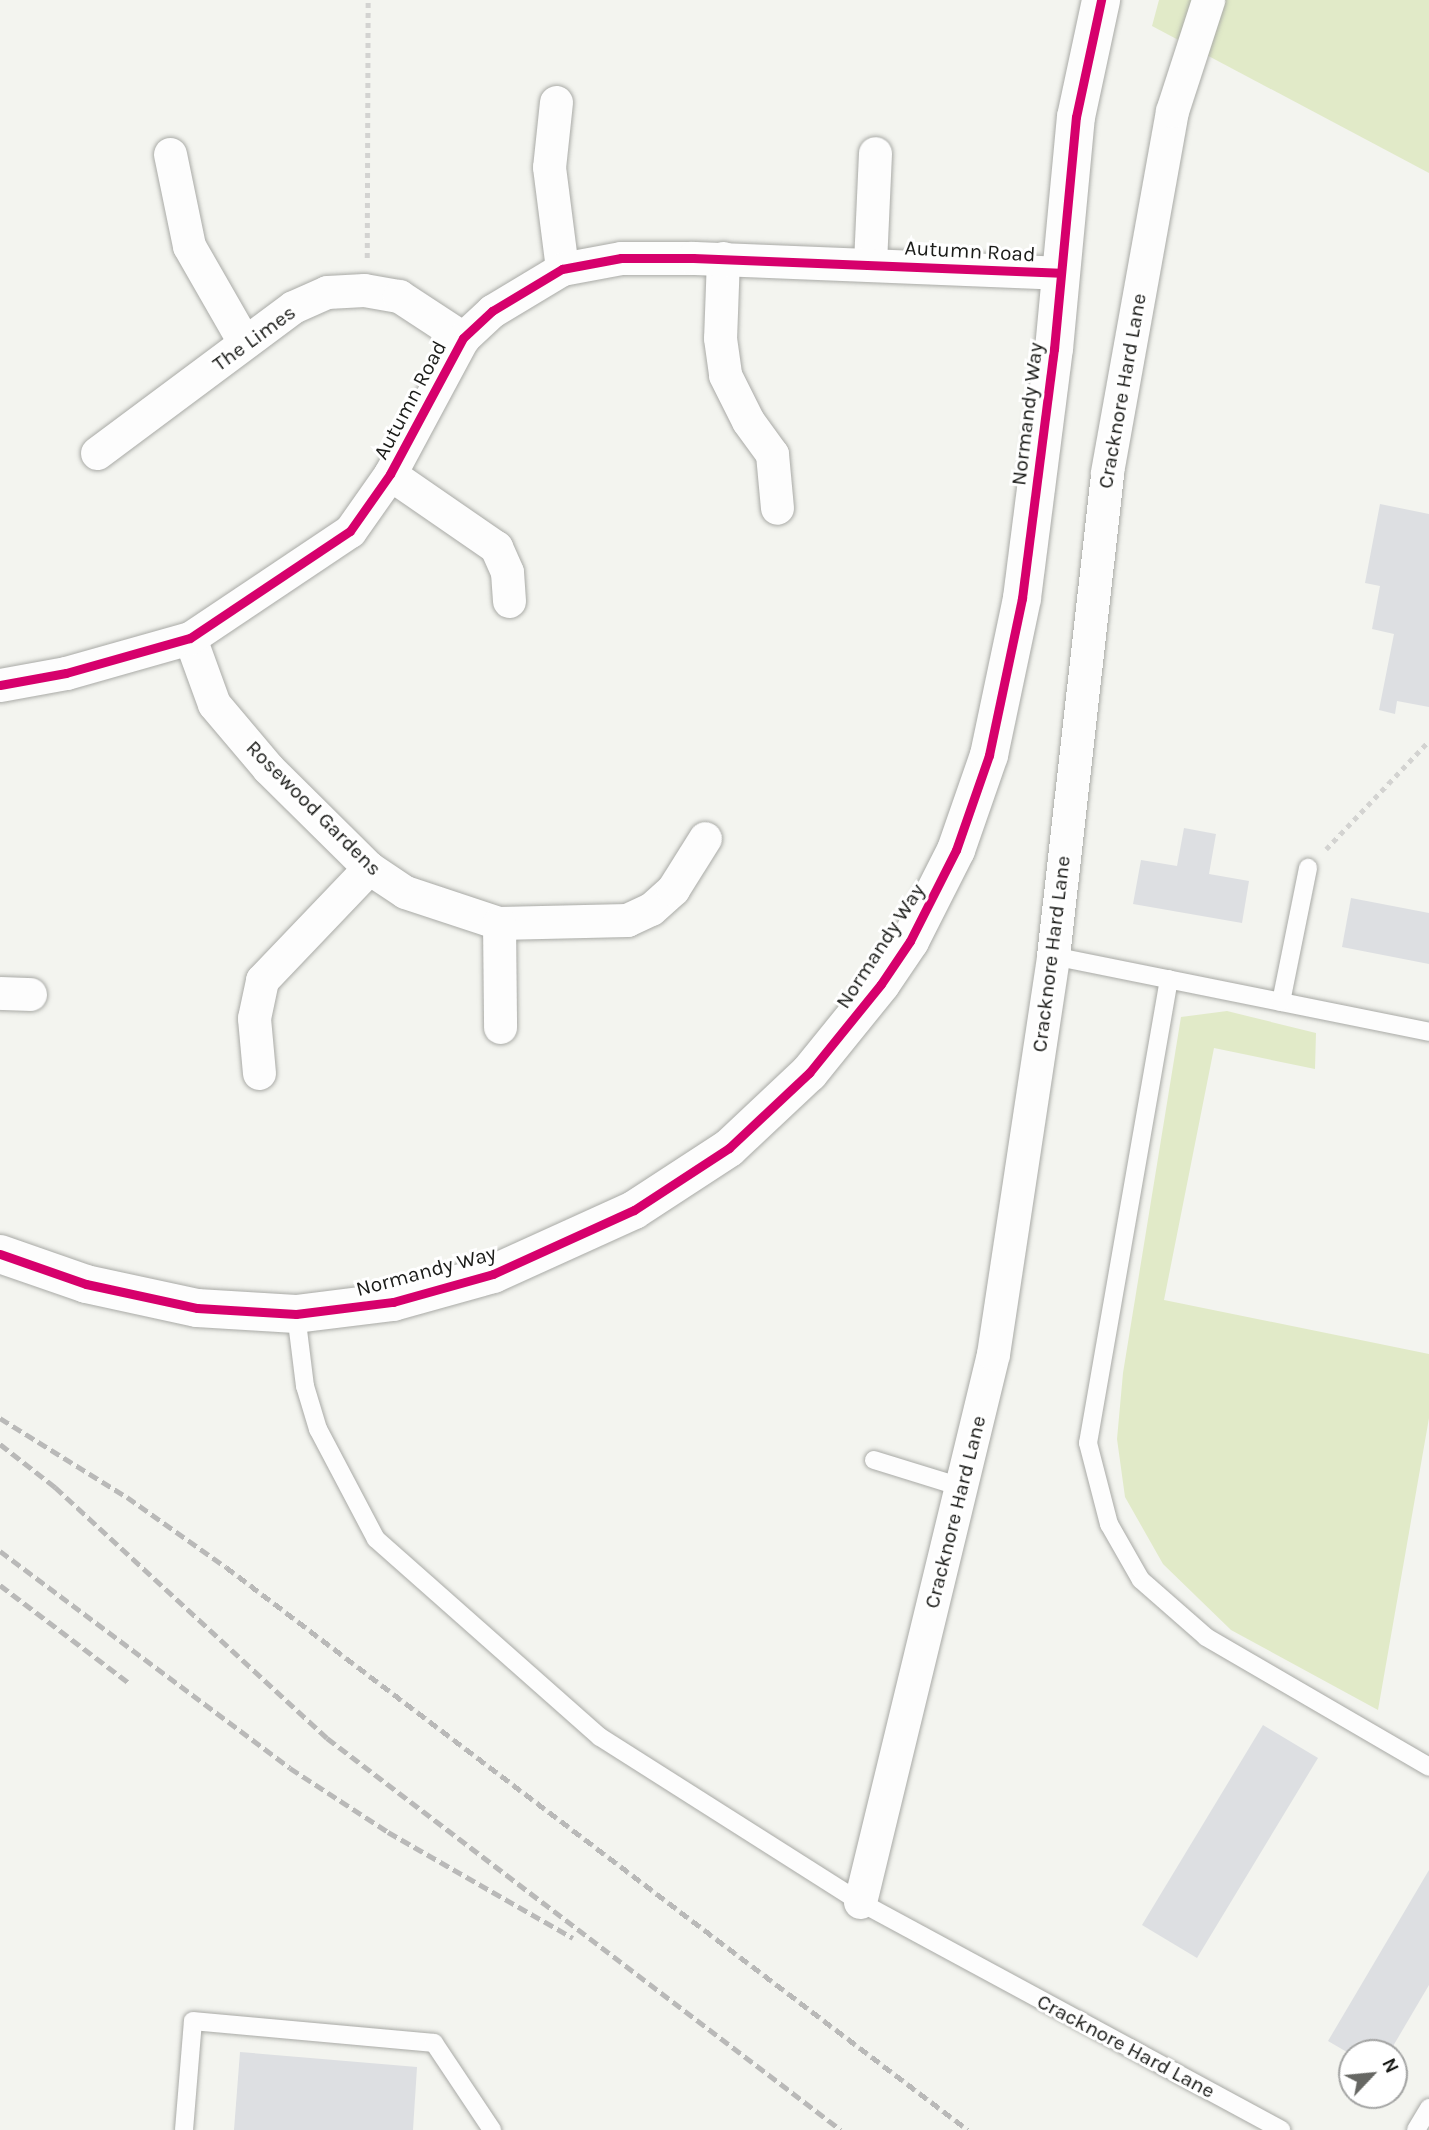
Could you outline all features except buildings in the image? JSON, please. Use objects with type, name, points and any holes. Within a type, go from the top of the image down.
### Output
[{"type":"street","name":"Normandy Way","points":[[0,1254],[86,1284],[197,1308],[296,1314],[393,1302],[493,1274],[634,1210],[687,1179],[768,1114],[809,1073],[881,984],[937,893],[973,807],[989,755],[1022,598],[1076,117],[1101,0]]},
{"type":"street","name":"Cracknore Hard Lane","points":[[860,1902],[993,1354],[1053,956],[1107,472],[1172,111],[1208,0]]},
{"type":"street","points":[[556,102],[549,167],[562,269]]},
{"type":"street","points":[[870,263],[875,153]]},
{"type":"street","points":[[170,154],[189,246],[244,342]]},
{"type":"street","name":"Autumn Road","points":[[0,685],[66,673],[190,638],[350,531],[390,474],[463,338],[492,310],[562,269],[621,258],[723,258],[1060,273]]},
{"type":"street","points":[[723,258],[720,338],[725,375],[748,421],[772,454],[777,508]]},
{"type":"street","name":"The Limes","points":[[97,453],[293,307],[327,292],[364,290],[399,296],[463,338]]},
{"type":"street","points":[[390,474],[425,501],[478,530],[496,547],[507,572],[509,601]]},
{"type":"street","name":"Rosewood Gardens","points":[[190,638],[214,704],[268,768],[369,869],[405,892],[499,923],[627,920],[651,909],[673,889],[705,838]]},
{"type":"street","points":[[259,1073],[254,1018],[262,980],[369,869]]},
{"type":"street","points":[[499,923],[500,1027]]},
{"type":"lane","points":[[1281,1002],[1308,868]]},
{"type":"lane","points":[[1053,956],[1429,1032]]},
{"type":"lane","points":[[1169,979],[1088,1443],[1110,1524],[1141,1580],[1206,1637],[1371,1737],[1429,1767]]},
{"type":"lane","name":"Cracknore Hard Lane","points":[[296,1314],[305,1386],[318,1429],[376,1539],[600,1737],[860,1902],[1281,2130]]},
{"type":"lane","points":[[874,1460],[961,1487]]},
{"type":"lane","points":[[184,2130],[193,2021],[434,2043],[492,2130]]},
{"type":"lane","points":[[1416,2130],[1429,2108]]},
{"type":"path","points":[[364,290],[369,241],[368,0]]},
{"type":"path","points":[[1308,868],[1429,741]]},
{"type":"green space","points":[[1159,0],[1429,0],[1429,173],[1152,26]]},
{"type":"green space","points":[[1227,1011],[1316,1033],[1315,1069],[1214,1048],[1164,1300],[1429,1354],[1429,1418],[1378,1710],[1231,1630],[1163,1564],[1125,1497],[1117,1439],[1123,1373],[1181,1017]]},
{"type":"railway","points":[[0,1418],[127,1497],[226,1567],[968,2130]]},
{"type":"railway","points":[[0,1444],[55,1487],[327,1738],[841,2130]]},
{"type":"railway","points":[[0,1551],[290,1768],[388,1832],[573,1938]]},
{"type":"railway","points":[[0,1585],[129,1683]]},
{"type":"cycle path","points":[[0,1254],[86,1284],[197,1308],[296,1314],[393,1302],[493,1274],[634,1210],[729,1148],[809,1073],[881,984],[910,941],[956,850],[989,755],[1022,598],[1054,349],[1076,117],[1101,0]]},
{"type":"cycle path","points":[[0,685],[66,673],[190,638],[350,531],[390,474],[463,338],[492,311],[562,269],[621,258],[693,258],[1060,273]]}]
